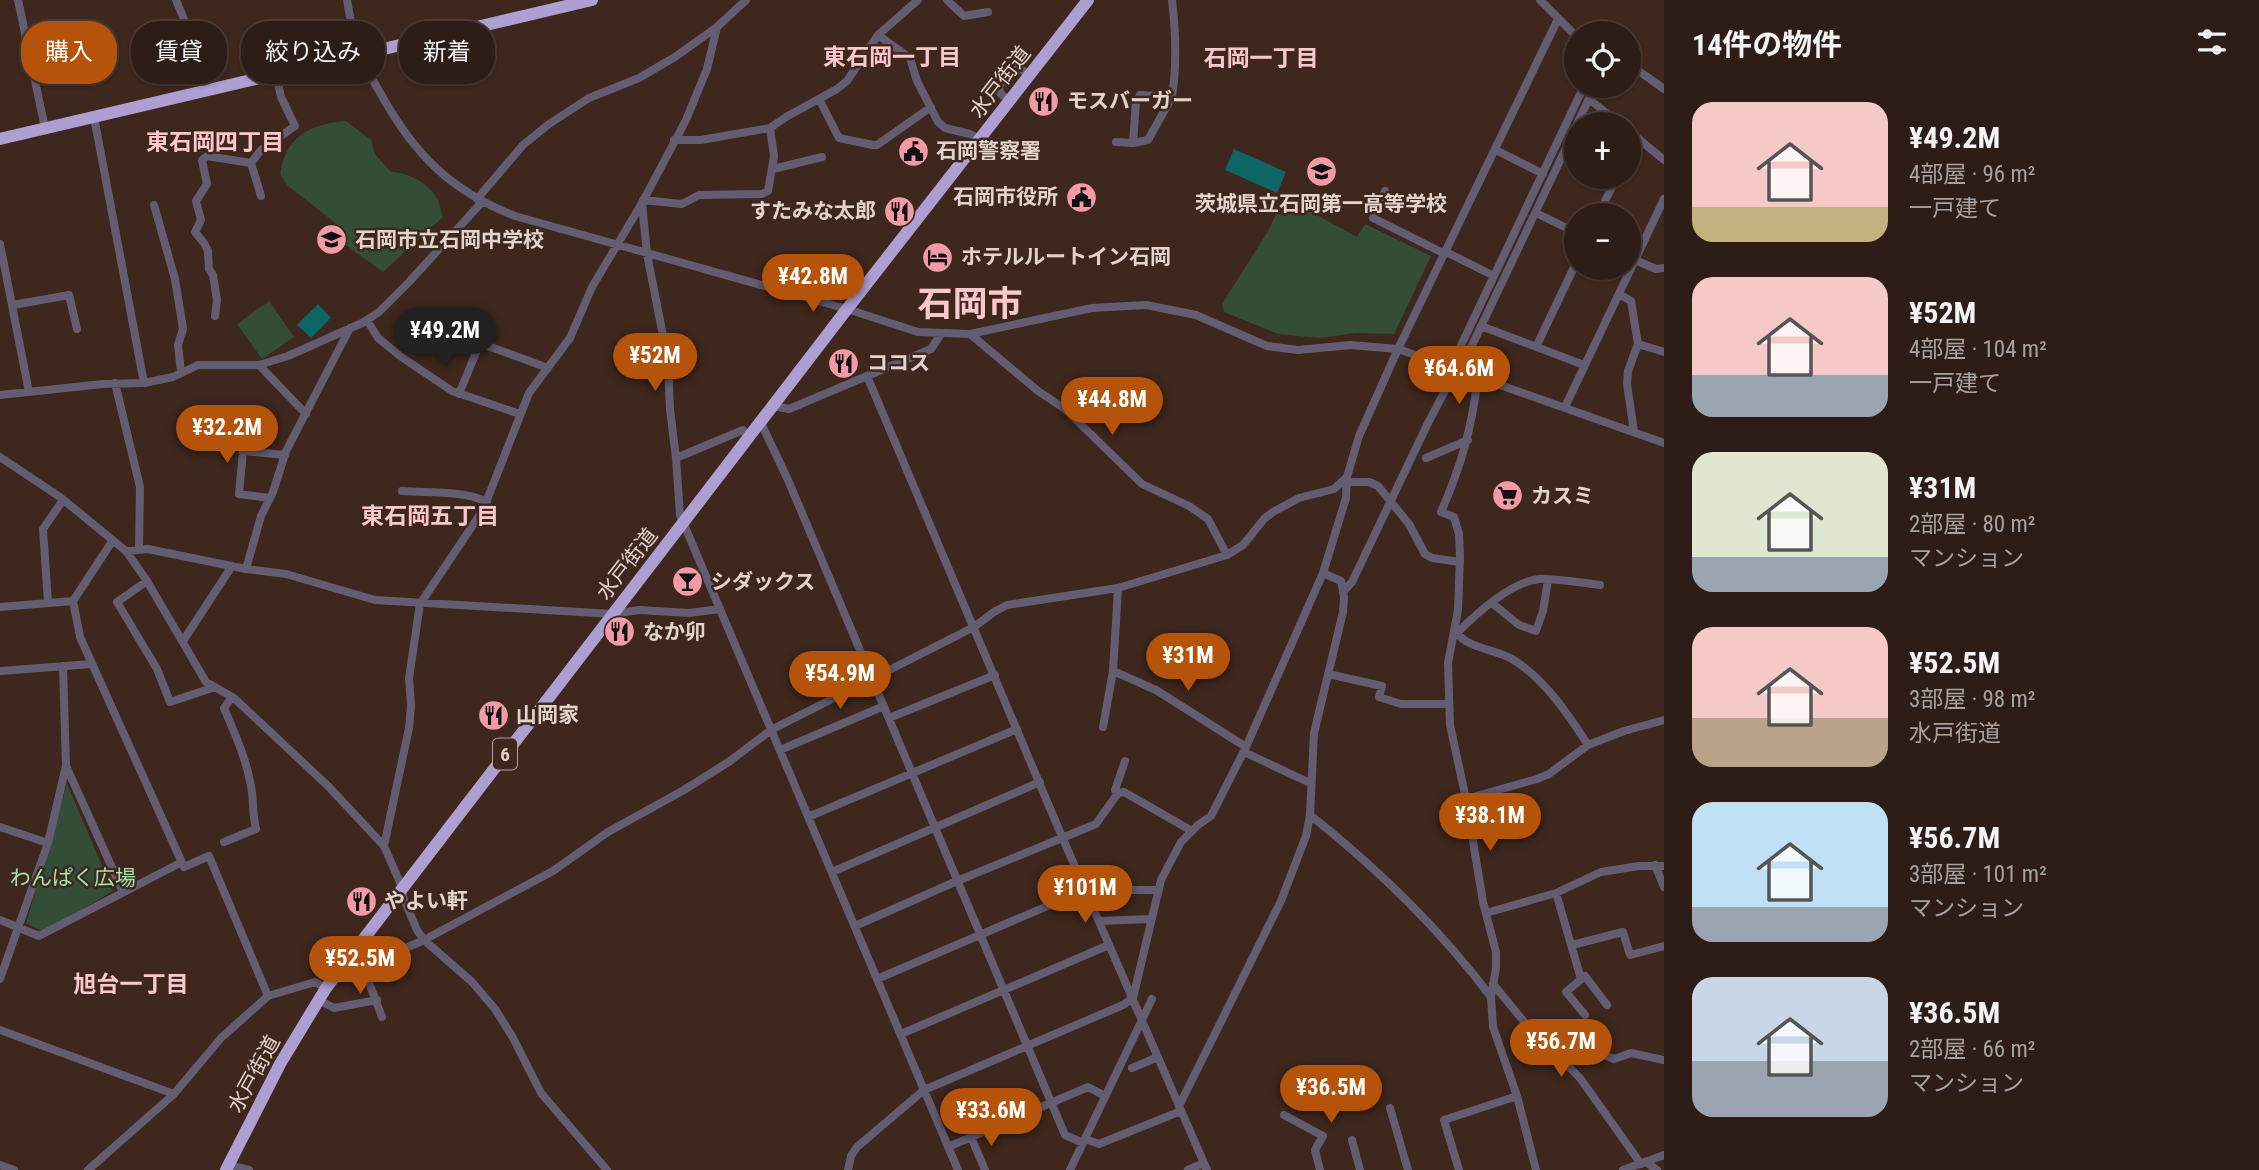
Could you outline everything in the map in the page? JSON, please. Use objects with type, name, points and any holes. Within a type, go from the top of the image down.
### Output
[{"type":"highway","points":[[385,49],[592,0]]},
{"type":"highway","name":"水戸街道","points":[[227,1167],[280,1064],[326,988],[1087,0]]},
{"type":"highway","points":[[0,139],[241,82]]},
{"type":"street","points":[[18,0],[45,128]]},
{"type":"street","points":[[176,0],[193,41],[204,90]]},
{"type":"street","points":[[347,0],[352,21]]},
{"type":"street","points":[[0,395],[166,380],[207,364],[259,365],[288,356],[367,320],[388,304],[480,201],[523,145],[589,98],[648,73],[675,57],[717,27],[746,0]]},
{"type":"street","points":[[674,140],[701,140],[771,128],[846,82],[878,35],[918,0]]},
{"type":"street","points":[[947,0],[964,16],[988,12]]},
{"type":"street","points":[[1116,142],[1148,141],[1172,97],[1176,78],[1176,48],[1172,0]]},
{"type":"street","points":[[1540,0],[1564,25]]},
{"type":"street","points":[[848,1170],[851,1156],[858,1147],[924,1090],[1123,1005],[1133,998],[1161,880],[1181,842],[1211,816],[1245,749],[1323,573],[1342,512],[1359,436],[1398,349],[1558,19]]},
{"type":"street","points":[[384,846],[409,728],[409,678],[420,604],[487,502],[520,414],[534,385],[576,328],[592,287],[643,202],[686,120],[708,69],[717,27]]},
{"type":"street","points":[[878,35],[910,58],[917,80],[938,122],[945,128],[979,139]]},
{"type":"street","points":[[1641,73],[1664,89]]},
{"type":"street","points":[[251,163],[261,150],[295,127],[281,97],[278,84]]},
{"type":"street","points":[[377,84],[405,134],[441,174],[480,201],[515,216],[847,309],[908,329],[941,334],[970,334],[1092,308],[1146,305],[1196,315],[1275,347],[1298,350],[1351,345],[1398,349],[1664,443]]},
{"type":"street","points":[[1133,143],[1136,101],[1140,95],[1172,97]]},
{"type":"street","points":[[1456,370],[1458,354],[1578,98]]},
{"type":"street","points":[[819,99],[839,138],[873,145],[877,145],[931,107]]},
{"type":"street","points":[[1583,112],[1589,99],[1605,112]]},
{"type":"street","points":[[94,117],[144,383]]},
{"type":"street","points":[[643,202],[681,204],[699,195],[762,194],[768,191],[774,156],[771,128]]},
{"type":"street","points":[[1641,141],[1664,160]]},
{"type":"street","points":[[1496,150],[1543,174]]},
{"type":"street","points":[[1343,592],[1352,582],[1392,503],[1428,423],[1456,370],[1466,358],[1564,152]]},
{"type":"street","points":[[215,316],[217,300],[213,275],[209,269],[208,251],[195,232],[201,220],[196,201],[207,184],[202,160],[207,156],[251,163]]},
{"type":"street","points":[[773,169],[822,157]]},
{"type":"street","points":[[251,163],[261,196]]},
{"type":"street","points":[[1385,191],[1373,218],[1494,275]]},
{"type":"street","points":[[1641,247],[1664,199]]},
{"type":"street","points":[[643,202],[647,254],[668,361],[677,503],[683,523],[958,1170]]},
{"type":"street","points":[[154,205],[175,279],[183,329],[178,345],[181,372]]},
{"type":"street","points":[[1535,213],[1564,227]]},
{"type":"street","points":[[0,244],[29,392]]},
{"type":"street","points":[[1641,263],[1650,268],[1664,268]]},
{"type":"street","points":[[1536,347],[1568,280]]},
{"type":"street","points":[[1565,407],[1626,280]]},
{"type":"street","points":[[1619,294],[1631,301],[1638,344],[1628,371],[1627,384],[1634,432]]},
{"type":"street","points":[[13,305],[69,295],[77,330]]},
{"type":"street","points":[[367,320],[378,338],[400,356],[459,394],[520,414]]},
{"type":"street","points":[[1481,326],[1584,365]]},
{"type":"street","points":[[246,569],[261,516],[285,455],[350,328]]},
{"type":"street","points":[[774,406],[789,409],[931,349],[941,334]]},
{"type":"street","points":[[970,334],[1038,391],[1065,408],[1142,484],[1189,506],[1208,519],[1227,555]]},
{"type":"street","points":[[459,394],[480,343],[548,368]]},
{"type":"street","points":[[1638,344],[1664,352]]},
{"type":"street","points":[[259,365],[306,414]]},
{"type":"street","points":[[867,376],[1205,1167],[1188,1170]]},
{"type":"street","points":[[1478,378],[1468,440],[1441,512],[1454,517],[1459,534],[1458,610],[1456,632],[1448,663],[1448,704],[1451,737],[1496,951],[1491,997],[1493,1027],[1517,1096],[1536,1170]]},
{"type":"street","points":[[116,383],[140,487],[139,548]]},
{"type":"street","points":[[761,423],[1065,1135],[1084,1141],[1099,1144],[1180,1109],[1281,901],[1306,836],[1310,815],[1314,733],[1338,638],[1343,604],[1341,581],[1323,573]]},
{"type":"street","points":[[676,458],[743,430],[750,437]]},
{"type":"street","points":[[1426,458],[1468,440]]},
{"type":"street","points":[[270,498],[239,494],[243,451],[285,455]]},
{"type":"street","points":[[0,457],[63,500],[126,551],[147,581],[206,682],[232,697],[329,787],[384,846],[417,930],[424,940],[487,998],[512,1036],[541,1093],[607,1170]]},
{"type":"street","points":[[344,964],[353,968],[363,967],[424,940],[553,871],[608,832],[730,761],[771,730],[974,627],[1007,605],[1118,588],[1227,555],[1237,551],[1264,519],[1283,506],[1299,498],[1325,493],[1348,480],[1369,482],[1378,486],[1409,524],[1425,554],[1432,558],[1460,562]]},
{"type":"street","points":[[402,491],[474,496],[487,502]]},
{"type":"street","points":[[48,603],[43,529],[63,500]]},
{"type":"street","points":[[113,540],[73,601],[80,637],[181,862],[184,867],[209,856],[268,996]]},
{"type":"street","points":[[126,551],[139,548],[286,574],[375,600],[613,614],[639,610],[689,613],[720,609]]},
{"type":"street","points":[[183,642],[232,566]]},
{"type":"street","points":[[1456,632],[1477,613],[1521,583],[1548,580],[1600,585]]},
{"type":"street","points":[[1492,603],[1519,625],[1536,631],[1543,611],[1548,580]]},
{"type":"street","points":[[147,581],[117,602],[158,669],[170,702],[215,687]]},
{"type":"street","points":[[1103,727],[1113,671],[1118,588]]},
{"type":"street","points":[[0,607],[73,601]]},
{"type":"street","points":[[1456,632],[1469,643],[1498,651],[1529,671],[1547,690],[1588,745]]},
{"type":"street","points":[[0,671],[92,664]]},
{"type":"street","points":[[0,979],[48,843],[66,766],[63,666]]},
{"type":"street","points":[[1113,671],[1156,690],[1245,749],[1310,783]]},
{"type":"street","points":[[1328,674],[1382,686],[1380,697],[1401,704],[1448,704]]},
{"type":"street","points":[[888,718],[995,675]]},
{"type":"street","points":[[224,842],[256,829],[252,810],[252,787],[245,758],[223,708],[232,697]]},
{"type":"street","points":[[780,750],[884,706]]},
{"type":"street","points":[[1466,799],[1537,779],[1588,745],[1664,719]]},
{"type":"street","points":[[808,817],[1017,729]]},
{"type":"street","points":[[1118,793],[1115,790],[1125,761]]},
{"type":"street","points":[[66,766],[123,892]]},
{"type":"street","points":[[832,872],[1040,782]]},
{"type":"street","points":[[855,926],[1096,824],[1118,793],[1124,792],[1192,831]]},
{"type":"street","points":[[1310,815],[1367,861],[1398,891],[1464,961],[1491,997]]},
{"type":"street","points":[[0,828],[48,843]]},
{"type":"street","points":[[0,920],[39,936],[181,862]]},
{"type":"street","points":[[1486,913],[1556,893],[1601,872],[1660,865],[1664,887]]},
{"type":"street","points":[[877,979],[1085,890],[1158,890]]},
{"type":"street","points":[[1556,893],[1581,979]]},
{"type":"street","points":[[1099,922],[1150,919]]},
{"type":"street","points":[[1572,945],[1623,932],[1630,955],[1664,946]]},
{"type":"street","points":[[901,1034],[1109,945]]},
{"type":"street","points":[[363,967],[382,1017]]},
{"type":"street","points":[[1584,1015],[1566,992],[1585,976],[1607,1005]]},
{"type":"street","points":[[88,1170],[174,1094],[221,1038],[268,996],[315,982],[326,988]]},
{"type":"street","points":[[1493,984],[1580,1078],[1643,1163],[1657,1170]]},
{"type":"street","points":[[1070,1170],[1152,999]]},
{"type":"street","points":[[319,1000],[334,1008],[377,1000]]},
{"type":"street","points":[[0,1030],[174,1094]]},
{"type":"street","points":[[1549,1047],[1582,1046],[1614,1059],[1631,1054],[1664,1060]]},
{"type":"street","points":[[1132,1068],[1158,1057]]},
{"type":"street","points":[[948,1146],[1088,1087],[1105,1096]]},
{"type":"street","points":[[1458,1170],[1444,1120],[1517,1096]]},
{"type":"street","points":[[1390,1108],[1408,1170]]},
{"type":"street","points":[[1284,1115],[1323,1136],[1315,1150],[1320,1170]]},
{"type":"street","points":[[971,1137],[985,1170]]},
{"type":"street","points":[[1352,1140],[1360,1170]]},
{"type":"street","points":[[1623,1170],[1664,1155]]},
{"type":"street","points":[[0,1165],[14,1170]]},
{"type":"street","points":[[227,1167],[249,1170]]},
{"type":"green space","points":[[346,121],[371,140],[375,154],[391,172],[411,177],[430,189],[438,200],[443,217],[383,272],[338,239],[338,225],[288,186],[280,174],[288,150],[302,134],[321,125]]},
{"type":"green space","points":[[1293,202],[1357,237],[1365,224],[1431,256],[1394,334],[1356,333],[1319,338],[1278,334],[1224,312],[1222,304],[1277,212],[1285,216]]},
{"type":"green space","points":[[269,301],[294,337],[262,359],[237,324]]},
{"type":"green space","name":"わんぱく広場","points":[[67,784],[113,891],[44,932],[26,923]]},
{"type":"water","points":[[1234,149],[1286,172],[1277,193],[1225,170]]},
{"type":"water","points":[[318,304],[331,318],[311,338],[297,325]]},
{"type":"place","name":"モスバーガー","points":[[1044,101]]},
{"type":"place","name":"石岡警察署","points":[[913,151]]},
{"type":"place","name":"茨城県立石岡第一高等学校","points":[[1321,172]]},
{"type":"place","name":"石岡市役所","points":[[1081,197]]},
{"type":"place","name":"すたみな太郎","points":[[899,211]]},
{"type":"place","name":"石岡市立石岡中学校","points":[[332,240]]},
{"type":"place","name":"ホテルルートイン石岡","points":[[938,257]]},
{"type":"place","name":"ココス","points":[[844,363]]},
{"type":"place","name":"カスミ","points":[[1508,496]]},
{"type":"place","name":"シダックス","points":[[688,582]]},
{"type":"place","name":"なか卯","points":[[620,632]]},
{"type":"place","name":"山岡家","points":[[493,715]]},
{"type":"place","name":"やよい軒","points":[[361,901]]},
{"type":"district","name":"東石岡一丁目","points":[[892,57]]},
{"type":"district","name":"石岡一丁目","points":[[1261,58]]},
{"type":"district","name":"東石岡四丁目","points":[[215,142]]},
{"type":"district","name":"石岡市","points":[[970,304]]},
{"type":"district","name":"東石岡五丁目","points":[[430,516]]},
{"type":"district","name":"旭台一丁目","points":[[131,984]]}]
